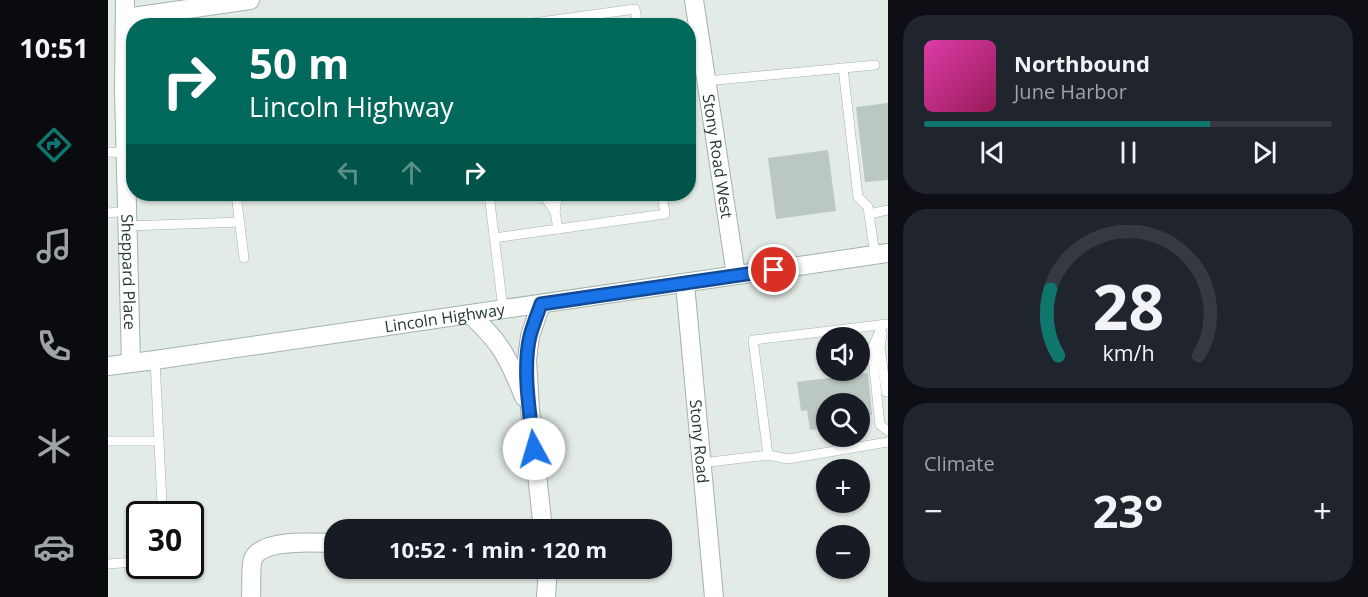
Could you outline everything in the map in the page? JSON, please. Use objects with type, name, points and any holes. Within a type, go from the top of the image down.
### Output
[{"type":"street","points":[[125,9],[250,0]]},
{"type":"street","name":"Stony Road West","points":[[694,0],[696,18]]},
{"type":"street","name":"Sheppard Place","points":[[125,9],[116,92],[117,152],[127,218],[131,362]]},
{"type":"street","name":"Stony Road West","points":[[696,23],[699,57],[706,81],[736,275]]},
{"type":"street","name":"Lincoln Highway","points":[[108,366],[881,254]]},
{"type":"street","name":"Stony Road","points":[[685,284],[714,597]]},
{"type":"street","points":[[541,304],[530,336],[527,360],[542,519]]},
{"type":"street","points":[[470,314],[500,347],[530,409]]},
{"type":"street","points":[[251,597],[252,560],[259,550],[278,544],[324,543]]},
{"type":"street","points":[[546,597],[547,579]]},
{"type":"lane","points":[[569,18],[635,9],[637,18]]},
{"type":"lane","points":[[706,81],[875,65]]},
{"type":"lane","points":[[843,68],[858,197],[868,207],[868,214],[881,254]]},
{"type":"lane","points":[[237,201],[244,258]]},
{"type":"lane","points":[[490,201],[503,309]]},
{"type":"lane","points":[[548,201],[555,212]]},
{"type":"lane","points":[[554,201],[558,229]]},
{"type":"lane","points":[[494,238],[664,214],[663,201]]},
{"type":"lane","points":[[868,214],[888,210]]},
{"type":"lane","points":[[108,213],[127,218],[240,222]]},
{"type":"lane","points":[[768,455],[753,340],[886,326]]},
{"type":"lane","points":[[886,326],[888,336]]},
{"type":"lane","points":[[886,326],[880,347],[886,392]]},
{"type":"lane","points":[[886,326],[872,349],[880,425],[888,431]]},
{"type":"lane","points":[[155,360],[162,501]]},
{"type":"lane","points":[[108,441],[159,441]]},
{"type":"lane","points":[[702,463],[768,455],[788,459],[888,442]]},
{"type":"lane","points":[[108,554],[109,564],[126,563]]},
{"type":"building","points":[[888,103],[888,180],[865,182],[856,107]]},
{"type":"building","points":[[828,150],[836,211],[776,219],[768,158]]},
{"type":"building","points":[[816,380],[869,381],[870,393],[816,393],[816,429],[810,430],[807,410],[801,411],[797,382]]},
{"type":"route","points":[[534,449],[527,360],[530,336],[541,304],[774,270]]}]
